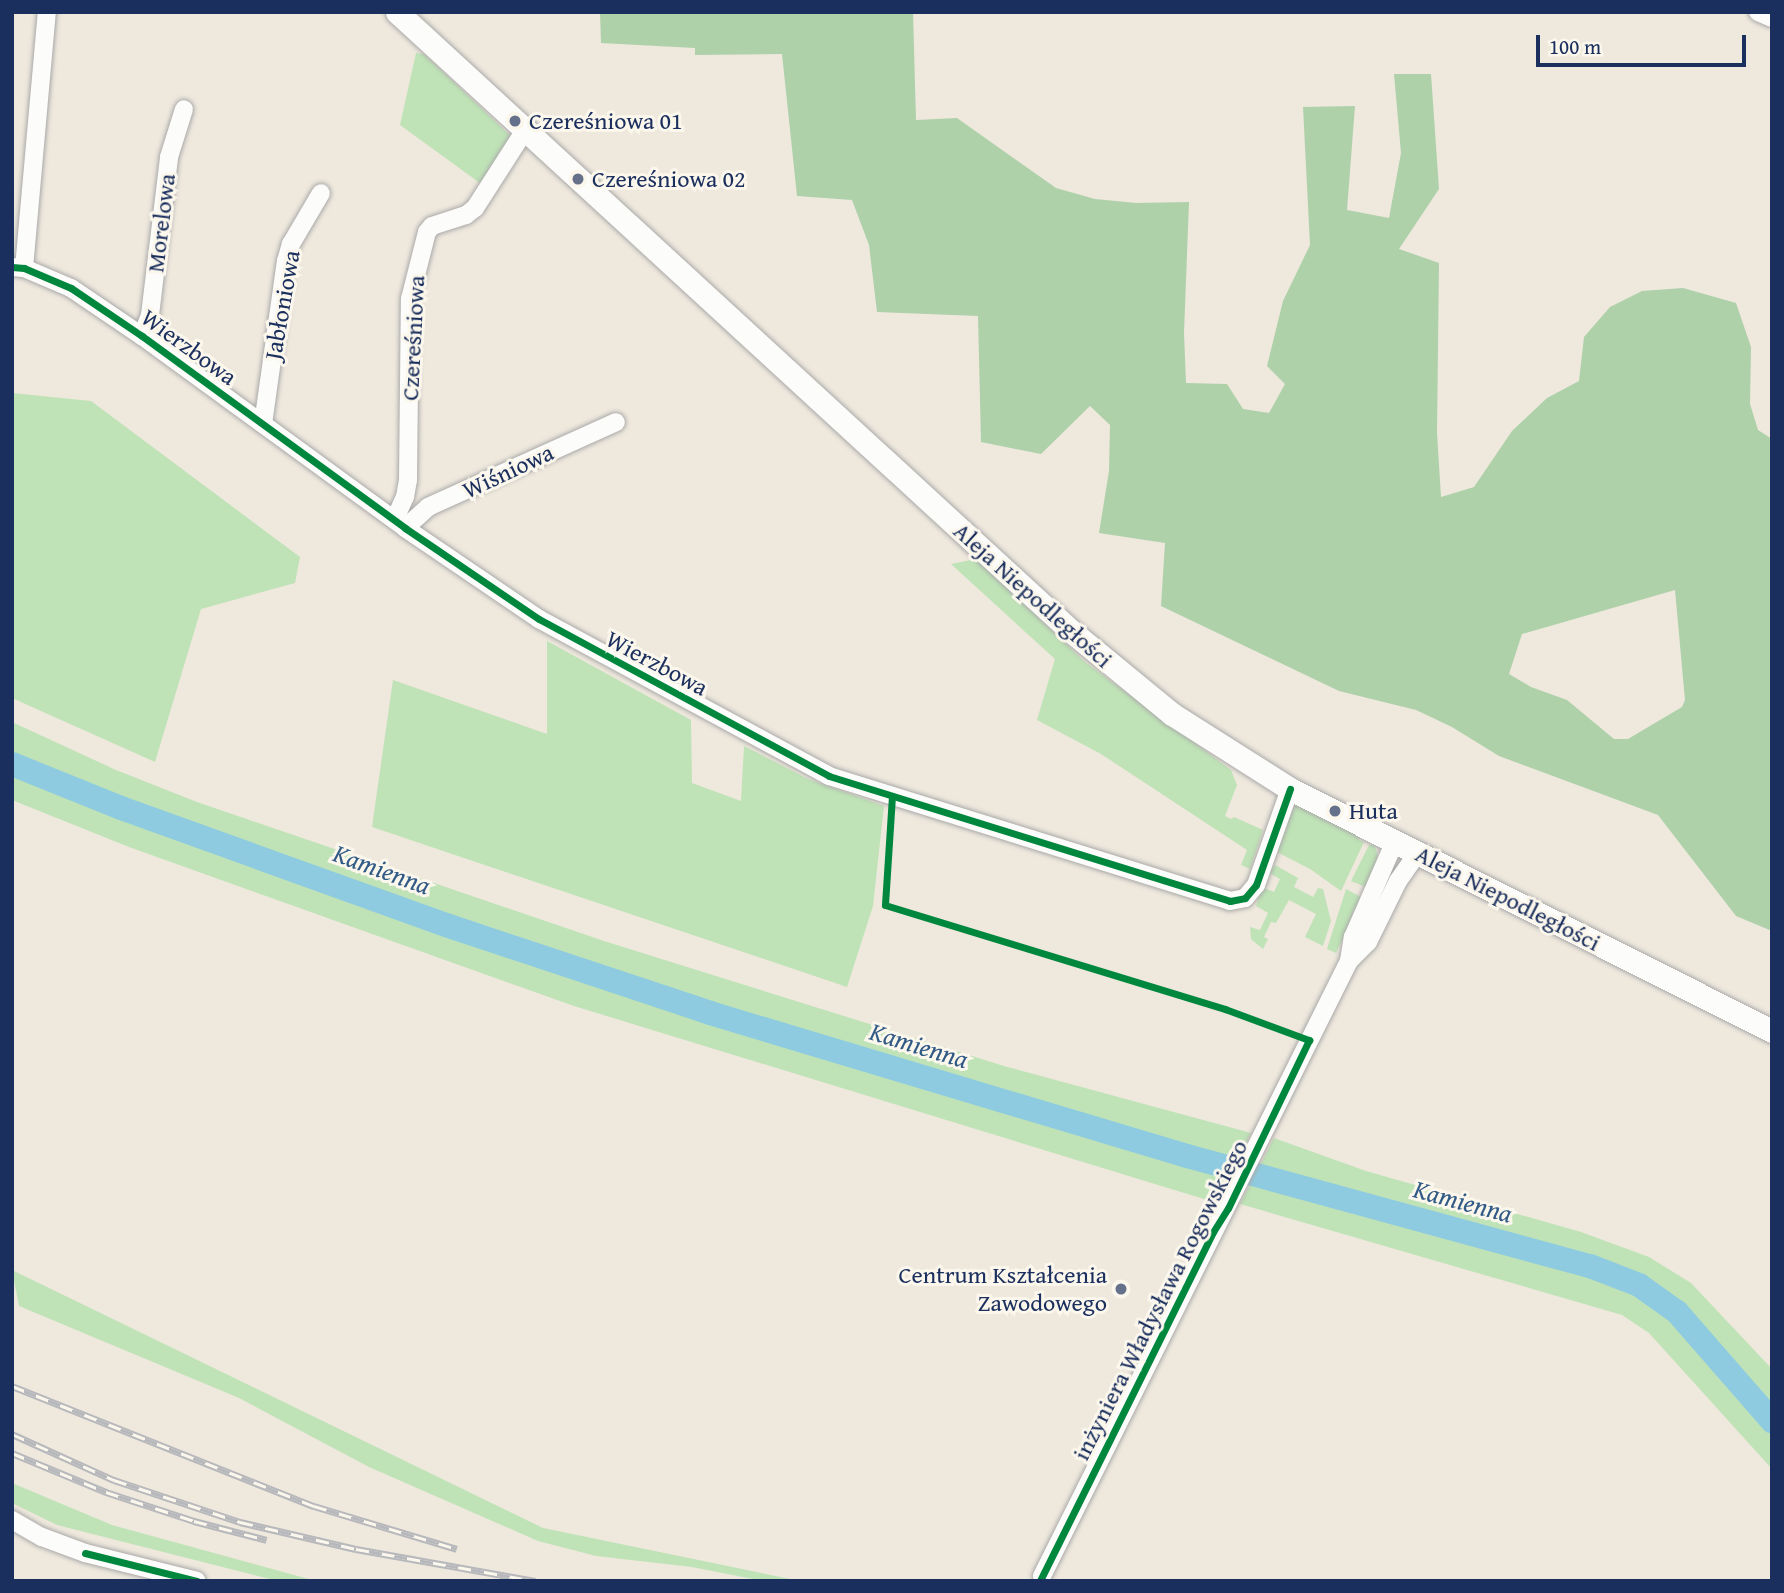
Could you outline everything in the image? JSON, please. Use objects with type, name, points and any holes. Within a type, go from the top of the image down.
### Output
[{"type":"main road","name":"Aleja Niepodległości","points":[[397,12],[1122,676],[1172,714],[1290,789],[1772,1031]]},
{"type":"street","points":[[18,268],[47,12]]},
{"type":"street","points":[[1758,12],[1772,18]]},
{"type":"street","name":"Morelowa","points":[[142,336],[150,315],[169,157],[184,109]]},
{"type":"street","name":"Czereśniowa","points":[[400,519],[408,480],[410,299],[427,232],[436,224],[466,215],[475,208],[525,130]]},
{"type":"street","name":"Jabłoniowa","points":[[263,424],[286,261],[291,244],[321,193]]},
{"type":"street","name":"Wierzbowa","points":[[18,268],[71,288],[571,639],[829,776],[1218,900],[1239,900],[1252,891],[1290,789]]},
{"type":"street","name":"Wiśniowa","points":[[400,519],[616,422]]},
{"type":"street","name":"inżyniera Władysława Rogowskiego","points":[[1042,1576],[1207,1244],[1272,1121],[1349,961],[1353,937],[1395,841]]},
{"type":"street","name":"inżyniera Władysława Rogowskiego","points":[[1349,961],[1368,942],[1398,881],[1418,852]]},
{"type":"street","points":[[12,1520],[42,1537],[85,1552],[197,1581]]},
{"type":"green space","points":[[600,12],[913,12],[916,120],[957,118],[1056,188],[1095,199],[1136,203],[1189,202],[1184,333],[1186,383],[1227,384],[1243,409],[1269,413],[1285,384],[1267,366],[1283,301],[1310,245],[1303,107],[1355,106],[1347,210],[1389,218],[1401,153],[1394,74],[1431,74],[1439,189],[1399,249],[1439,263],[1437,433],[1441,497],[1474,487],[1512,431],[1547,398],[1579,381],[1584,337],[1610,307],[1642,291],[1683,288],[1736,303],[1751,347],[1750,404],[1758,430],[1772,439],[1772,931],[1736,916],[1658,815],[1499,756],[1452,727],[1416,710],[1339,691],[1161,606],[1165,543],[1099,533],[1109,471],[1110,425],[1090,406],[1041,454],[981,442],[978,316],[877,312],[869,245],[852,200],[797,196],[782,54],[695,55],[695,48],[601,43]],"holes":[[[1675,590],[1685,700],[1682,707],[1628,739],[1614,739],[1567,700],[1531,687],[1509,674],[1522,634]]]},
{"type":"green space","points":[[416,53],[424,54],[514,139],[484,186],[400,125]]},
{"type":"green space","points":[[12,393],[91,401],[300,557],[295,583],[201,609],[155,762],[12,698]]},
{"type":"green space","points":[[976,559],[1085,662],[1231,770],[1237,785],[1225,816],[1231,819],[1234,817],[1263,830],[1250,869],[1241,865],[1247,850],[1101,754],[1037,720],[1055,659],[951,564]]},
{"type":"green space","points":[[547,641],[691,720],[692,783],[741,801],[744,746],[808,779],[884,806],[873,906],[847,987],[372,827],[393,680],[547,734]]},
{"type":"green space","points":[[12,722],[116,770],[197,802],[604,941],[1004,1066],[1251,1133],[1217,1203],[574,1006],[129,847],[12,800]]},
{"type":"green space","points":[[1300,805],[1360,836],[1359,840],[1364,842],[1341,891],[1310,869],[1275,851],[1289,809]]},
{"type":"green space","points":[[1369,845],[1374,845],[1378,864],[1368,888],[1351,881]]},
{"type":"green space","points":[[1275,865],[1298,878],[1294,887],[1313,897],[1318,888],[1323,889],[1331,921],[1323,946],[1305,937],[1316,914],[1289,900],[1276,923],[1271,922],[1264,937],[1268,939],[1263,949],[1251,939],[1250,927],[1260,930],[1268,913],[1256,906],[1262,887],[1274,892],[1280,879],[1269,873]]},
{"type":"green space","points":[[1346,889],[1363,898],[1336,953],[1327,949]]},
{"type":"green space","points":[[1274,1138],[1366,1171],[1581,1232],[1649,1257],[1691,1283],[1772,1369],[1772,1469],[1649,1333],[1622,1315],[1240,1204]]},
{"type":"green space","points":[[12,1270],[543,1528],[800,1581],[763,1581],[692,1567],[596,1556],[538,1541],[369,1467],[239,1398],[19,1306]]},
{"type":"green space","points":[[12,1483],[112,1525],[316,1581],[278,1581],[57,1525],[12,1503]]},
{"type":"waterway","name":"Kamienna","points":[[12,764],[121,808],[446,925],[710,1013],[1187,1156],[1590,1266],[1639,1285],[1677,1312],[1772,1421]]},
{"type":"railway","points":[[12,1386],[314,1506],[457,1549]]},
{"type":"railway","points":[[12,1434],[114,1480],[240,1522],[356,1549],[535,1581]]},
{"type":"railway","points":[[12,1453],[106,1492],[194,1521],[267,1540]]},
{"type":"cycle path","points":[[12,267],[24,268],[71,288],[142,336],[405,528],[539,619],[829,776],[1230,901],[1245,898],[1256,885],[1290,789]]},
{"type":"cycle path","points":[[892,796],[885,905],[1225,1009],[1309,1040],[1228,1208],[1213,1232],[1040,1581]]},
{"type":"cycle path","points":[[85,1553],[197,1581]]},
{"type":"place","name":"Czereśniowa 01","points":[[515,121]]},
{"type":"place","name":"Czereśniowa 02","points":[[578,179]]},
{"type":"place","name":"Huta","points":[[1335,811]]},
{"type":"place","name":"Centrum Kształcenia Zawodowego","points":[[1121,1289]]}]
